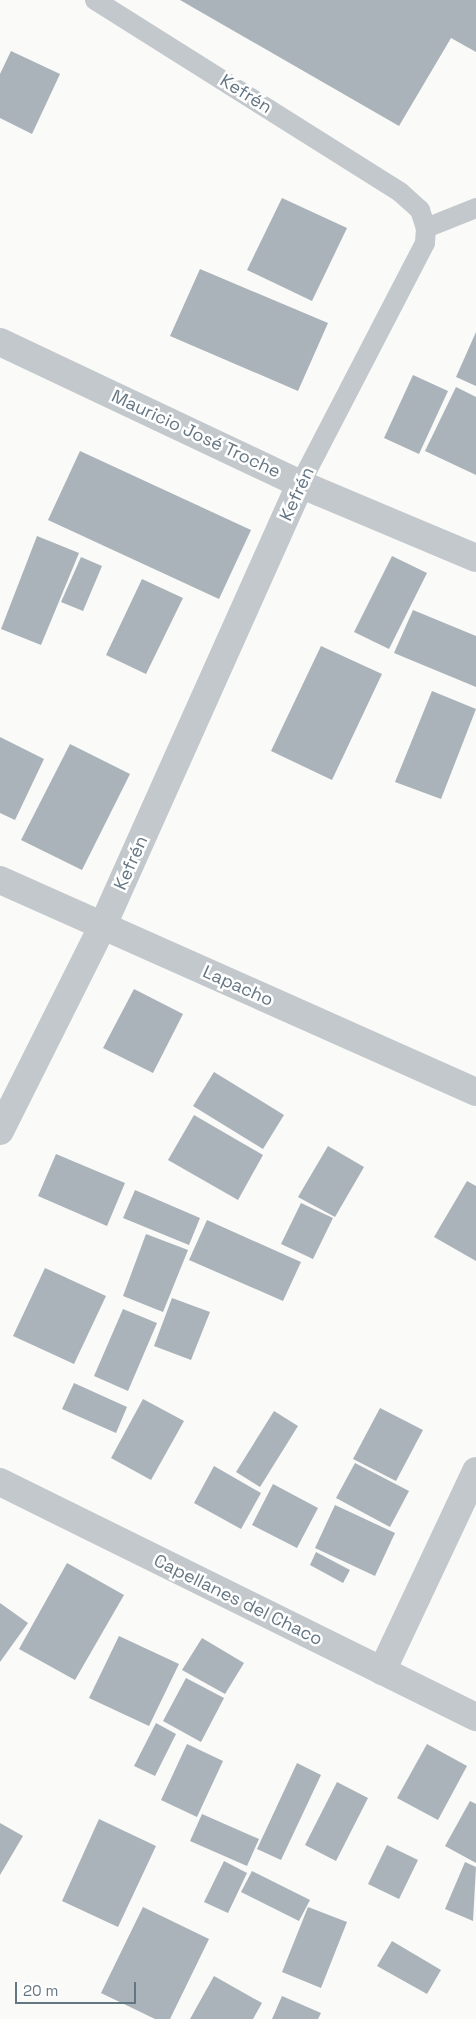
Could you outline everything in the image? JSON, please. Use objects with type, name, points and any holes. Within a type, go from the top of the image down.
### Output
[{"type":"street","name":"Mauricio José Troche","points":[[0,342],[300,484],[476,558]]},
{"type":"street","name":"Kefrén","points":[[0,1131],[103,925],[300,484]]},
{"type":"street","name":"Lapacho","points":[[0,880],[476,1092]]},
{"type":"street","points":[[382,1671],[476,1471]]},
{"type":"street","name":"Capellanes del Chaco","points":[[0,1482],[476,1717]]},
{"type":"lane","name":"Kefrén","points":[[95,0],[400,192],[420,210],[426,228],[425,243],[300,484]]},
{"type":"lane","points":[[426,228],[476,208]]},
{"type":"building","points":[[180,0],[476,0],[476,52],[451,38],[399,126]]},
{"type":"building","points":[[11,51],[60,74],[32,134],[0,118],[0,74]]},
{"type":"building","points":[[282,198],[347,228],[312,301],[247,270]]},
{"type":"building","points":[[200,269],[328,323],[298,391],[170,336]]},
{"type":"building","points":[[476,332],[476,386],[456,377]]},
{"type":"building","points":[[413,375],[448,391],[419,454],[384,438]]},
{"type":"building","points":[[456,387],[476,397],[476,475],[425,451]]},
{"type":"building","points":[[80,451],[251,530],[219,599],[48,520]]},
{"type":"building","points":[[37,536],[79,553],[41,645],[1,629]]},
{"type":"building","points":[[392,556],[427,573],[389,649],[354,632]]},
{"type":"building","points":[[81,557],[102,566],[83,611],[61,602]]},
{"type":"building","points":[[142,579],[183,598],[146,674],[106,655]]},
{"type":"building","points":[[413,610],[476,636],[476,687],[394,653]]},
{"type":"building","points":[[321,646],[382,674],[332,780],[271,751]]},
{"type":"building","points":[[432,691],[476,709],[441,799],[395,782]]},
{"type":"building","points":[[0,737],[44,759],[15,820],[0,813]]},
{"type":"building","points":[[70,744],[130,774],[82,870],[21,840]]},
{"type":"building","points":[[134,989],[183,1014],[153,1073],[103,1048]]},
{"type":"building","points":[[214,1072],[284,1115],[263,1149],[193,1106]]},
{"type":"building","points":[[194,1115],[263,1155],[238,1200],[168,1160]]},
{"type":"building","points":[[328,1146],[364,1167],[335,1217],[298,1197]]},
{"type":"building","points":[[56,1154],[125,1183],[107,1226],[38,1196]]},
{"type":"building","points":[[467,1181],[476,1186],[476,1261],[434,1237]]},
{"type":"building","points":[[135,1190],[200,1218],[189,1245],[123,1218]]},
{"type":"building","points":[[301,1203],[333,1218],[313,1259],[281,1244]]},
{"type":"building","points":[[207,1220],[301,1262],[283,1301],[189,1260]]},
{"type":"building","points":[[146,1234],[188,1250],[163,1312],[123,1296]]},
{"type":"building","points":[[45,1268],[106,1296],[74,1364],[13,1336]]},
{"type":"building","points":[[172,1298],[210,1312],[191,1360],[154,1346]]},
{"type":"building","points":[[123,1309],[157,1323],[128,1391],[94,1376]]},
{"type":"building","points":[[74,1383],[127,1407],[116,1433],[62,1409]]},
{"type":"building","points":[[143,1399],[184,1421],[151,1480],[111,1458]]},
{"type":"building","points":[[380,1408],[423,1430],[396,1481],[353,1459]]},
{"type":"building","points":[[274,1411],[298,1426],[260,1487],[236,1472]]},
{"type":"building","points":[[355,1463],[409,1491],[390,1527],[336,1498]]},
{"type":"building","points":[[214,1466],[261,1493],[241,1529],[194,1503]]},
{"type":"building","points":[[273,1484],[318,1508],[297,1548],[252,1525]]},
{"type":"building","points":[[335,1505],[395,1533],[375,1576],[315,1548]]},
{"type":"building","points":[[316,1552],[350,1570],[343,1583],[310,1565]]},
{"type":"building","points":[[67,1563],[124,1595],[75,1680],[19,1649]]},
{"type":"building","points":[[0,1603],[28,1623],[0,1662]]},
{"type":"building","points":[[119,1636],[179,1664],[149,1726],[89,1698]]},
{"type":"building","points":[[202,1638],[244,1663],[225,1694],[182,1670]]},
{"type":"building","points":[[186,1678],[224,1698],[201,1742],[163,1721]]},
{"type":"building","points":[[156,1723],[176,1734],[155,1776],[134,1766]]},
{"type":"building","points":[[187,1744],[223,1761],[197,1817],[161,1800]]},
{"type":"building","points":[[427,1744],[467,1766],[438,1820],[397,1798]]},
{"type":"building","points":[[297,1763],[321,1775],[281,1860],[257,1849]]},
{"type":"building","points":[[337,1782],[368,1798],[336,1861],[305,1845]]},
{"type":"building","points":[[470,1801],[476,1804],[476,1863],[445,1846]]},
{"type":"building","points":[[202,1814],[259,1839],[247,1866],[190,1841]]},
{"type":"building","points":[[99,1819],[156,1846],[118,1927],[62,1901]]},
{"type":"building","points":[[0,1823],[23,1836],[0,1875]]},
{"type":"building","points":[[387,1845],[418,1860],[399,1899],[368,1884]]},
{"type":"building","points":[[224,1861],[247,1873],[228,1913],[204,1902]]},
{"type":"building","points":[[465,1862],[476,1867],[473,1921],[445,1909]]},
{"type":"building","points":[[252,1871],[310,1900],[299,1921],[241,1892]]},
{"type":"building","points":[[143,1907],[209,1939],[170,2019],[155,2019],[101,1993]]},
{"type":"building","points":[[308,1907],[347,1922],[321,1988],[282,1972]]},
{"type":"building","points":[[392,1941],[441,1970],[427,1994],[377,1966]]},
{"type":"building","points":[[214,1976],[262,2003],[253,2019],[190,2019]]},
{"type":"building","points":[[282,1996],[321,2013],[318,2019],[272,2019]]}]
